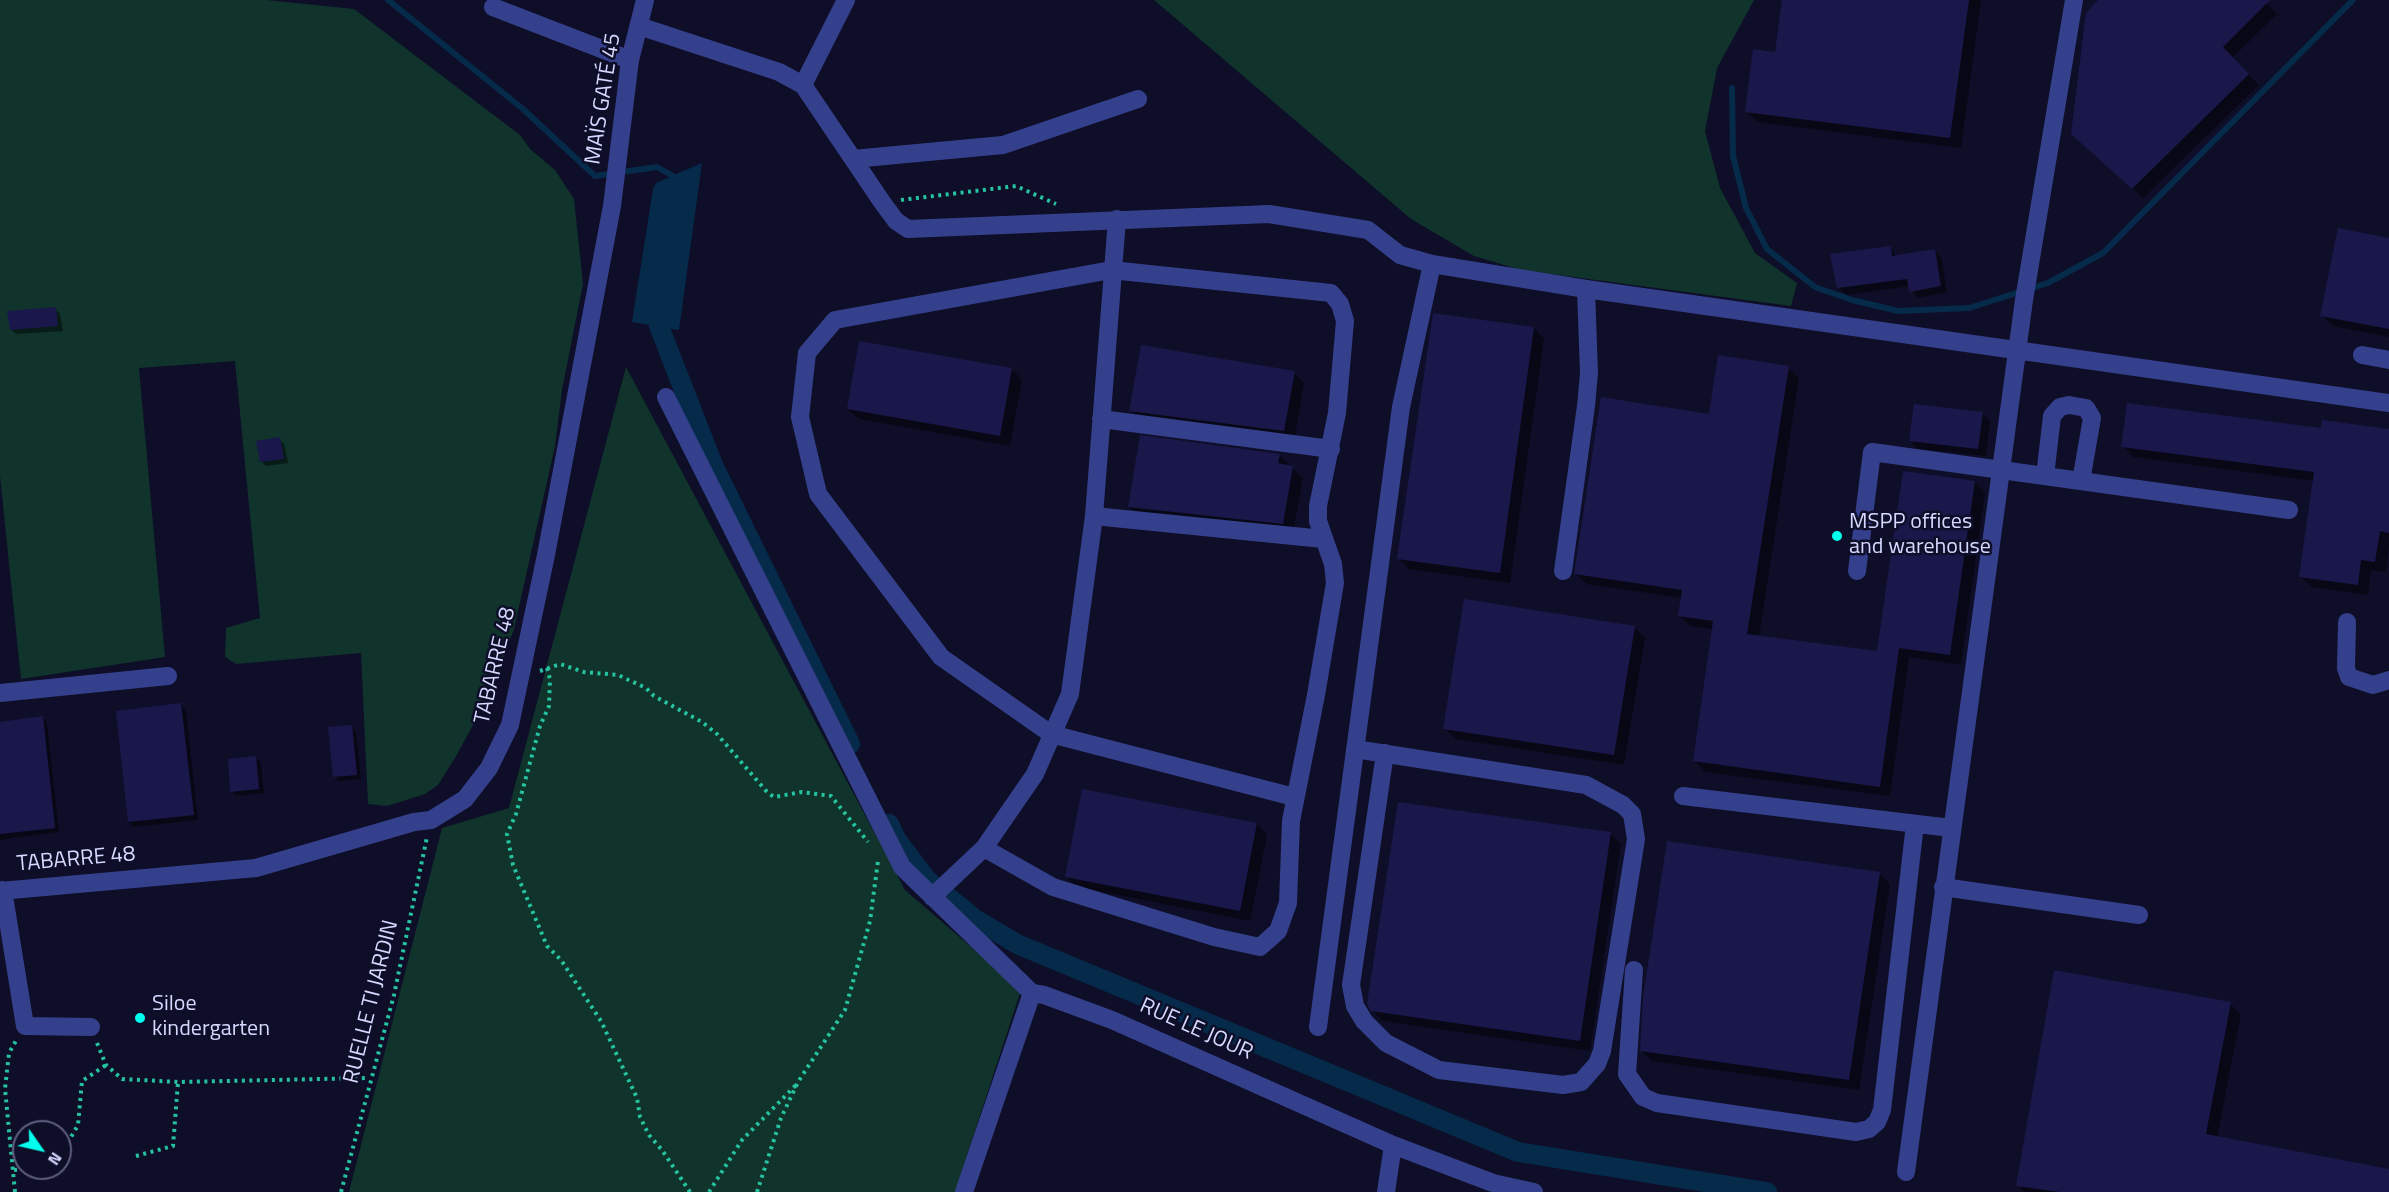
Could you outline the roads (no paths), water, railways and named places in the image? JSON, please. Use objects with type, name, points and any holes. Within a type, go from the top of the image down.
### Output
[{"type":"street","name":"MAÏS GATÉ 45","points":[[612,207],[630,60],[645,0]]},
{"type":"street","points":[[803,85],[846,0]]},
{"type":"street","points":[[1906,1172],[2024,300],[2074,0]]},
{"type":"street","points":[[493,7],[630,60]]},
{"type":"street","points":[[639,26],[779,72],[803,85],[882,202],[896,221],[908,229],[1269,214],[1368,230],[1400,255],[1432,264],[1586,289],[2389,403]]},
{"type":"street","points":[[853,159],[1003,145],[1138,99]]},
{"type":"street","name":"TABARRE 48","points":[[2,891],[256,868],[414,822],[431,820],[465,799],[489,768],[510,725],[569,438],[612,207]]},
{"type":"street","points":[[932,897],[984,848],[1035,774],[1070,693],[1094,516],[1111,270],[1117,219]]},
{"type":"street","points":[[1318,1027],[1401,407],[1432,264]]},
{"type":"street","points":[[984,848],[1053,887],[1214,937],[1260,947],[1278,931],[1288,903],[1294,797],[1316,695],[1335,583],[1333,564],[1318,521],[1318,506],[1338,413],[1345,321],[1340,303],[1331,293],[1111,270],[835,320],[807,353],[800,417],[818,494],[941,657],[1051,734],[1294,797]]},
{"type":"street","points":[[1563,571],[1588,384],[1586,289]]},
{"type":"street","points":[[2362,355],[2389,360]]},
{"type":"street","points":[[666,397],[902,867],[1032,993],[964,1192]]},
{"type":"street","points":[[2045,476],[2052,416],[2060,407],[2069,405],[2085,408],[2092,418],[2081,481]]},
{"type":"street","points":[[1101,419],[1332,449]]},
{"type":"street","points":[[1857,571],[1872,452],[2289,510]]},
{"type":"street","points":[[1094,516],[1323,539]]},
{"type":"street","points":[[2347,622],[2346,668],[2349,676],[2373,686],[2389,681]]},
{"type":"street","points":[[0,693],[168,676]]},
{"type":"street","points":[[1356,749],[1385,753],[1586,785],[1623,805],[1632,814],[1636,839],[1602,1051],[1597,1064],[1581,1082],[1563,1085],[1439,1070],[1386,1043],[1364,1021],[1355,1006],[1351,985],[1385,753]]},
{"type":"street","points":[[1683,796],[1951,828]]},
{"type":"street","points":[[1634,970],[1627,1074],[1642,1097],[1657,1103],[1845,1131],[1857,1132],[1869,1129],[1877,1122],[1882,1110],[1915,824]]},
{"type":"street","points":[[1943,888],[2139,915]]},
{"type":"street","points":[[2,891],[24,1026],[91,1027]]},
{"type":"street","name":"RUE LE JOUR","points":[[1032,993],[1044,995],[1112,1020],[1393,1145],[1493,1183],[1534,1192]]},
{"type":"street","points":[[1386,1192],[1393,1145]]},
{"type":"water","points":[[702,163],[679,330],[632,322],[653,189],[656,183]]},
{"type":"waterway","points":[[388,0],[523,109],[595,176],[657,167],[673,176]]},
{"type":"waterway","points":[[1732,88],[1733,156],[1746,208],[1767,249],[1815,287],[1852,300],[1898,311],[1969,308],[2048,283],[2103,253],[2353,0]]},
{"type":"waterway","points":[[659,326],[713,465],[850,744]]},
{"type":"waterway","points":[[889,824],[896,839],[927,880],[975,919],[1017,944],[1518,1152],[1767,1192]]},
{"type":"place","name":"MSPP offices and warehouse","points":[[1837,536]]},
{"type":"place","name":"Siloe kindergarten","points":[[140,1018]]}]
